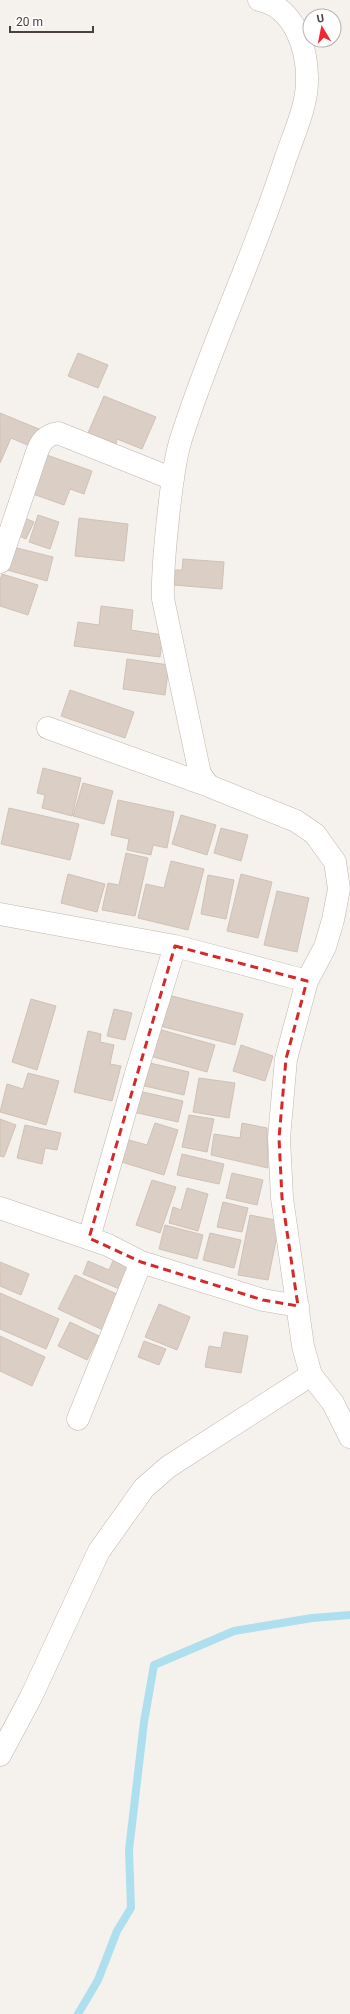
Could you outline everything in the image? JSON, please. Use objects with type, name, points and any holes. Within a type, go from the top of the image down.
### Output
[{"type":"street","points":[[208,786],[200,774],[163,599],[163,573],[173,479],[181,440],[268,214],[306,94],[307,71],[298,32],[290,18],[278,8],[259,0]]},
{"type":"street","points":[[0,562],[37,452],[44,438],[50,434],[58,433],[173,479]]},
{"type":"street","points":[[48,728],[208,786],[296,822],[315,834],[335,862],[339,889],[333,920],[324,947],[307,981],[286,1059],[279,1138],[282,1198],[303,1346],[312,1375],[333,1403],[350,1437]]},
{"type":"street","points":[[0,914],[175,946],[307,981]]},
{"type":"street","points":[[89,1238],[137,1070],[175,946]]},
{"type":"street","points":[[0,1208],[108,1245],[141,1262],[263,1300],[298,1306]]},
{"type":"street","points":[[78,1419],[141,1262]]},
{"type":"street","points":[[0,1755],[31,1697],[99,1550],[144,1488],[168,1467],[312,1375]]},
{"type":"highlighted area","points":[[175,946],[307,981],[286,1059],[279,1138],[282,1198],[298,1306],[263,1300],[141,1262],[89,1238]]},
{"type":"building","points":[[78,353],[108,365],[98,388],[68,376]]},
{"type":"building","points":[[104,396],[156,417],[142,449],[117,439],[116,444],[88,433]]},
{"type":"building","points":[[0,413],[39,429],[32,447],[11,438],[0,463]]},
{"type":"building","points":[[44,454],[92,471],[84,494],[70,489],[64,505],[30,493]]},
{"type":"building","points":[[38,515],[59,522],[50,549],[29,542]]},
{"type":"building","points":[[20,516],[34,522],[26,539],[12,533]]},
{"type":"building","points":[[79,518],[128,524],[124,561],[75,556]]},
{"type":"building","points":[[13,547],[53,557],[47,581],[7,570]]},
{"type":"building","points":[[183,559],[224,562],[222,589],[174,585],[175,570],[182,570]]},
{"type":"building","points":[[2,574],[38,585],[28,615],[0,606],[0,580]]},
{"type":"building","points":[[101,606],[133,610],[131,630],[163,635],[160,657],[74,646],[78,622],[99,625]]},
{"type":"building","points":[[127,659],[169,665],[165,695],[123,689]]},
{"type":"building","points":[[70,690],[134,712],[125,738],[61,716]]},
{"type":"building","points":[[43,768],[81,778],[72,816],[42,808],[45,795],[37,793]]},
{"type":"building","points":[[83,783],[113,791],[104,824],[73,816]]},
{"type":"building","points":[[118,800],[174,812],[167,848],[153,845],[151,855],[127,850],[129,839],[111,835]]},
{"type":"building","points":[[9,808],[79,824],[70,860],[1,844]]},
{"type":"building","points":[[181,815],[216,825],[207,855],[172,844]]},
{"type":"building","points":[[221,828],[248,835],[241,861],[214,853]]},
{"type":"building","points":[[126,853],[148,858],[135,916],[102,910],[108,883],[119,885]]},
{"type":"building","points":[[171,861],[204,869],[188,930],[138,918],[146,884],[164,888]]},
{"type":"building","points":[[68,874],[105,884],[97,912],[61,903]]},
{"type":"building","points":[[241,874],[272,882],[258,938],[227,931]]},
{"type":"building","points":[[208,875],[234,880],[226,919],[201,914]]},
{"type":"building","points":[[277,891],[309,898],[297,952],[264,945]]},
{"type":"building","points":[[168,995],[243,1014],[235,1045],[160,1026]]},
{"type":"building","points":[[31,999],[56,1006],[37,1070],[12,1062]]},
{"type":"building","points":[[114,1009],[132,1013],[125,1040],[107,1036]]},
{"type":"building","points":[[151,1027],[215,1045],[207,1072],[143,1054]]},
{"type":"building","points":[[88,1031],[101,1034],[100,1042],[114,1045],[110,1064],[121,1066],[112,1101],[74,1092]]},
{"type":"building","points":[[241,1045],[273,1056],[265,1081],[233,1071]]},
{"type":"building","points":[[141,1061],[189,1072],[184,1095],[136,1084]]},
{"type":"building","points":[[28,1073],[59,1081],[46,1125],[0,1112],[7,1084],[23,1089]]},
{"type":"building","points":[[199,1078],[235,1083],[229,1118],[193,1112]]},
{"type":"building","points":[[134,1090],[183,1101],[178,1122],[129,1111]]},
{"type":"building","points":[[189,1115],[214,1119],[207,1152],[182,1147]]},
{"type":"building","points":[[0,1119],[16,1125],[4,1157],[0,1156]]},
{"type":"building","points":[[155,1123],[178,1130],[164,1175],[115,1160],[122,1138],[147,1145]]},
{"type":"building","points":[[242,1123],[267,1128],[268,1168],[211,1155],[214,1134],[240,1138]]},
{"type":"building","points":[[25,1125],[61,1133],[57,1150],[45,1148],[42,1164],[17,1158]]},
{"type":"building","points":[[182,1154],[224,1164],[219,1184],[177,1175]]},
{"type":"building","points":[[232,1173],[263,1180],[257,1205],[226,1198]]},
{"type":"building","points":[[152,1180],[176,1187],[160,1233],[136,1225]]},
{"type":"building","points":[[187,1188],[208,1194],[198,1231],[169,1223],[173,1207],[181,1210]]},
{"type":"building","points":[[223,1202],[248,1208],[242,1232],[217,1227]]},
{"type":"building","points":[[250,1215],[280,1221],[268,1280],[238,1275]]},
{"type":"building","points":[[165,1225],[203,1235],[197,1259],[159,1249]]},
{"type":"building","points":[[210,1233],[241,1240],[234,1268],[203,1260]]},
{"type":"building","points":[[115,1256],[133,1264],[122,1290],[83,1274],[88,1261],[109,1270]]},
{"type":"building","points":[[0,1262],[29,1274],[21,1295],[0,1286]]},
{"type":"building","points":[[75,1275],[119,1295],[103,1330],[58,1309]]},
{"type":"building","points":[[0,1293],[59,1319],[46,1349],[0,1329]]},
{"type":"building","points":[[159,1304],[190,1317],[177,1350],[145,1337]]},
{"type":"building","points":[[70,1322],[99,1336],[87,1360],[58,1346]]},
{"type":"building","points":[[224,1332],[248,1336],[241,1373],[205,1367],[209,1346],[221,1348]]},
{"type":"building","points":[[0,1336],[45,1357],[32,1386],[0,1371]]},
{"type":"building","points":[[144,1341],[166,1349],[159,1365],[138,1357]]},
{"type":"waterway","points":[[78,2014],[98,1980],[117,1931],[131,1908],[129,1850],[144,1722],[154,1665],[234,1631],[312,1618],[350,1615]]}]
